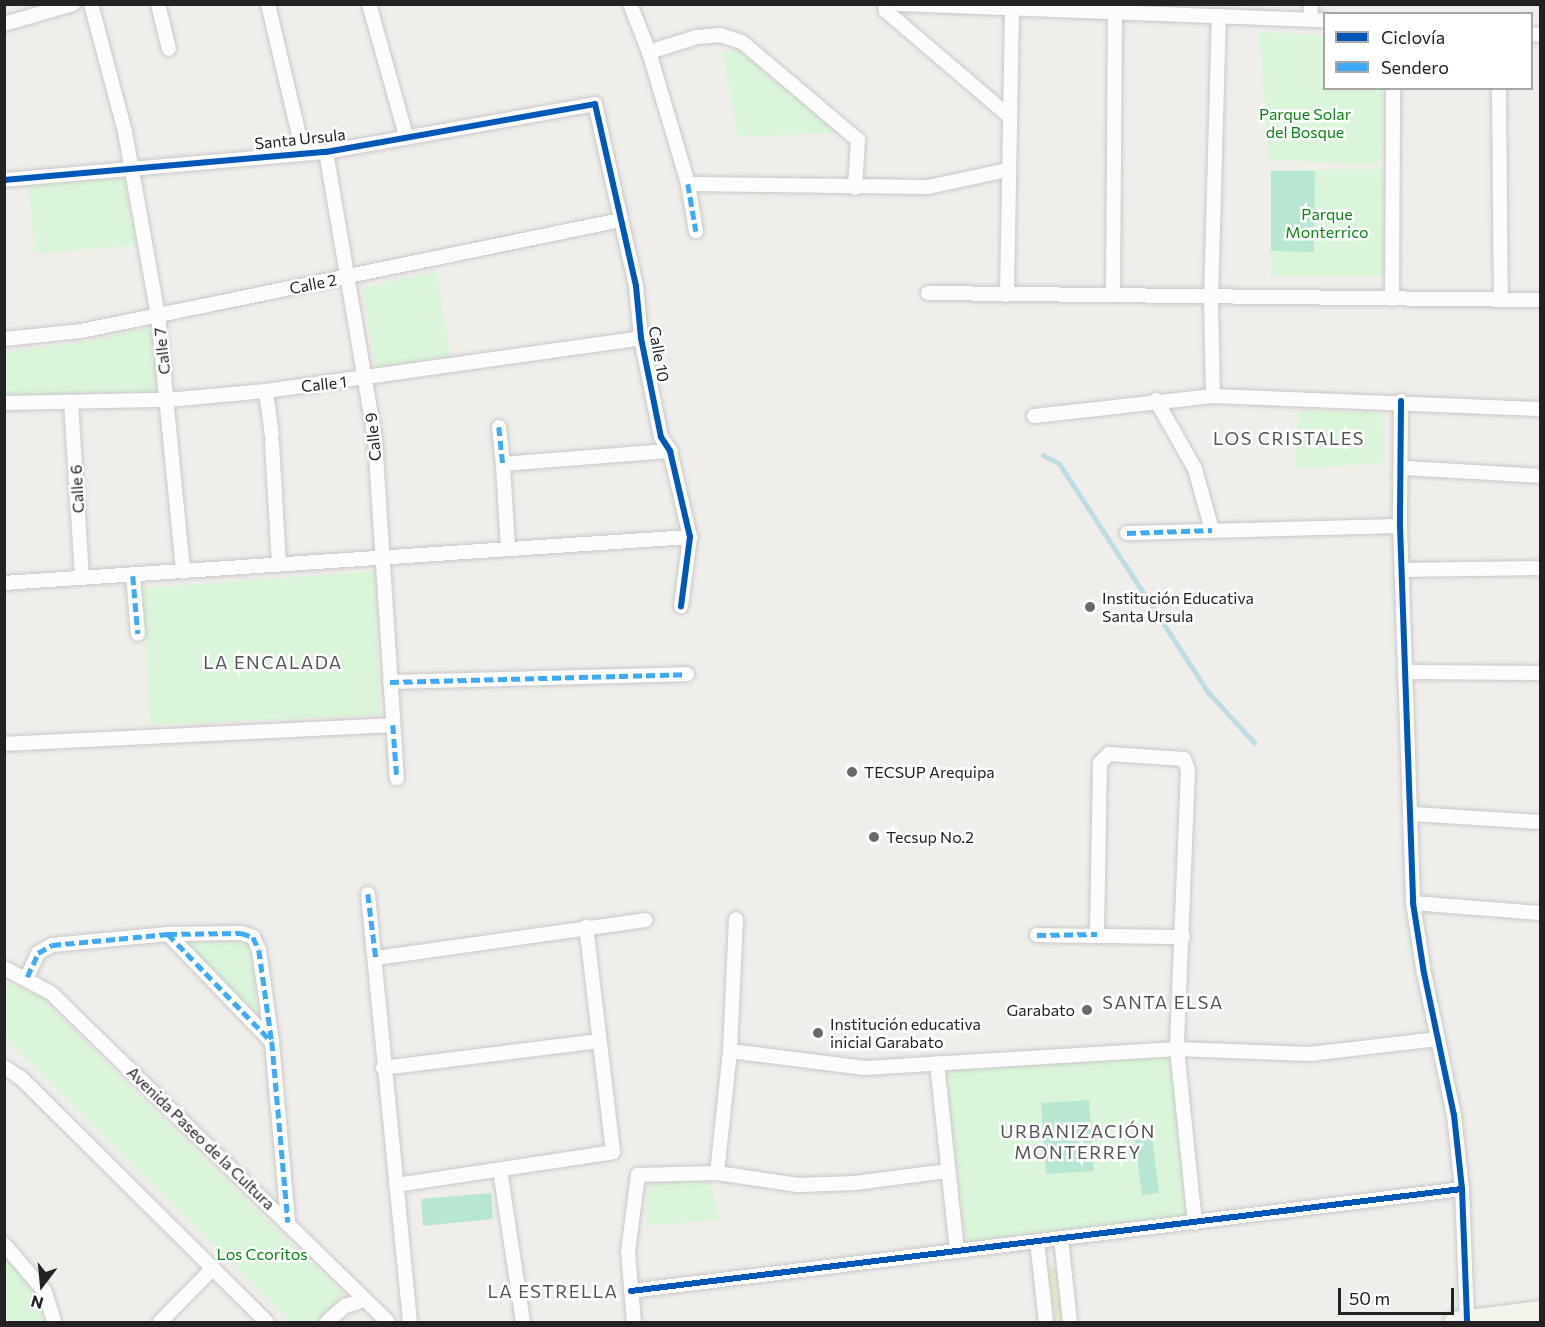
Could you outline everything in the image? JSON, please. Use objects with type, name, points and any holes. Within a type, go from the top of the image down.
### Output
[{"type":"main road","points":[[1454,1323],[1540,1311]]},
{"type":"street","points":[[4,24],[73,4]]},
{"type":"street","name":"Calle 7","points":[[91,4],[125,132],[130,170],[158,315],[183,572]]},
{"type":"street","points":[[158,4],[169,49]]},
{"type":"street","points":[[268,4],[303,152]]},
{"type":"street","points":[[369,4],[406,136]]},
{"type":"street","points":[[630,4],[649,52],[688,184],[696,231]]},
{"type":"street","points":[[885,4],[886,11],[1009,116]]},
{"type":"street","points":[[899,4],[1115,8],[1323,20]]},
{"type":"street","points":[[1310,20],[1311,4]]},
{"type":"street","points":[[1007,295],[1006,170],[1012,7]]},
{"type":"street","points":[[1113,295],[1115,8]]},
{"type":"street","points":[[1213,396],[1211,299],[1214,12]]},
{"type":"street","points":[[649,52],[698,37],[720,35],[742,42],[858,140],[855,188]]},
{"type":"street","points":[[1392,299],[1393,90]]},
{"type":"street","points":[[1499,90],[1501,299]]},
{"type":"street","name":"Santa Ursula","points":[[4,180],[303,152],[326,152],[595,104]]},
{"type":"street","name":"Calle 10","points":[[595,104],[636,286],[641,338],[661,437],[670,451],[690,537],[681,606]]},
{"type":"street","name":"Calle 9","points":[[326,152],[375,440],[397,778]]},
{"type":"street","points":[[688,184],[928,188],[1006,170]]},
{"type":"street","name":"Calle 2","points":[[4,339],[81,332],[621,220]]},
{"type":"street","points":[[928,293],[1113,295],[1211,299],[1540,300]]},
{"type":"street","name":"Calle 1","points":[[4,403],[167,400],[266,391],[366,380],[641,338]]},
{"type":"street","points":[[266,391],[272,439],[279,565]]},
{"type":"street","points":[[1034,416],[1156,400],[1213,396],[1401,401],[1540,409]]},
{"type":"street","points":[[1156,400],[1195,469],[1212,530]]},
{"type":"street","points":[[1401,401],[1403,468],[1400,526],[1412,814],[1413,903],[1454,1115],[1462,1189],[1467,1322]]},
{"type":"street","name":"Calle 6","points":[[71,402],[82,577]]},
{"type":"street","points":[[499,427],[508,549]]},
{"type":"street","points":[[503,464],[670,451]]},
{"type":"street","points":[[1403,468],[1540,476]]},
{"type":"street","points":[[1128,533],[1400,526]]},
{"type":"street","points":[[4,582],[133,576],[690,537]]},
{"type":"street","points":[[1402,570],[1540,568]]},
{"type":"street","points":[[133,576],[138,634]]},
{"type":"street","points":[[1406,672],[1540,673]]},
{"type":"street","points":[[390,682],[687,674]]},
{"type":"street","points":[[4,744],[393,724]]},
{"type":"street","points":[[1097,934],[1101,763],[1109,754],[1184,759],[1188,770],[1183,937],[1176,1049],[1195,1223]]},
{"type":"street","points":[[1412,814],[1540,822]]},
{"type":"street","points":[[368,894],[376,958],[383,1068],[410,1323]]},
{"type":"street","points":[[1413,903],[1540,913]]},
{"type":"street","points":[[717,1173],[730,1051],[736,919]]},
{"type":"street","points":[[376,958],[645,920]]},
{"type":"street","points":[[396,1185],[613,1152],[586,927]]},
{"type":"street","points":[[27,977],[38,953],[46,946],[168,934],[241,933],[254,937],[259,950],[272,1042],[288,1222]]},
{"type":"street","points":[[168,934],[272,1042]]},
{"type":"street","points":[[1037,935],[1097,934],[1183,937]]},
{"type":"street","name":"Avenida Paseo de la Cultura","points":[[4,968],[27,977],[51,993],[288,1222],[388,1323]]},
{"type":"street","points":[[730,1051],[865,1068],[1176,1049],[1310,1054],[1438,1039]]},
{"type":"street","points":[[383,1068],[599,1041]]},
{"type":"street","points":[[937,1063],[957,1251]]},
{"type":"street","points":[[4,1067],[21,1078],[267,1323]]},
{"type":"street","points":[[500,1170],[523,1323]]},
{"type":"street","points":[[634,1323],[629,1222],[638,1175],[717,1173],[798,1185],[948,1171]]},
{"type":"street","points":[[631,1291],[1462,1189]]},
{"type":"street","points":[[1061,1238],[1070,1323]]},
{"type":"street","points":[[1037,1241],[1046,1323]]},
{"type":"street","points":[[4,1244],[45,1292],[54,1323]]},
{"type":"street","points":[[160,1323],[213,1268]]},
{"type":"street","points":[[327,1323],[345,1306],[365,1300]]},
{"type":"green space","name":"Parque Solar del Bosque","points":[[1259,32],[1323,35],[1323,90],[1383,90],[1380,165],[1269,160]]},
{"type":"green space","points":[[723,51],[740,52],[841,133],[738,137]]},
{"type":"green space","name":"Parque Monterrico","points":[[1384,169],[1385,276],[1271,276],[1270,170]]},
{"type":"green space","points":[[1271,171],[1315,171],[1314,252],[1271,251]]},
{"type":"green space","points":[[124,179],[136,245],[35,254],[28,185]]},
{"type":"green space","points":[[436,271],[451,356],[376,369],[362,288]]},
{"type":"green space","points":[[153,326],[160,394],[5,397],[4,352],[95,340]]},
{"type":"green space","points":[[1299,410],[1383,413],[1384,463],[1295,469]]},
{"type":"green space","points":[[376,571],[380,715],[150,725],[142,588]]},
{"type":"green space","points":[[249,941],[258,1016],[185,942]]},
{"type":"green space","name":"Los Ccoritos","points":[[4,982],[39,996],[342,1293],[339,1303],[318,1322],[291,1322],[5,1038]]},
{"type":"green space","points":[[1171,1057],[1189,1216],[966,1242],[945,1070]]},
{"type":"green space","points":[[1089,1100],[1094,1171],[1046,1174],[1041,1103]]},
{"type":"green space","points":[[1152,1138],[1159,1193],[1142,1195],[1135,1140]]},
{"type":"green space","points":[[711,1182],[720,1220],[646,1226],[648,1191],[654,1183]]},
{"type":"green space","points":[[491,1193],[493,1219],[423,1226],[421,1199]]},
{"type":"green space","points":[[4,1253],[32,1288],[49,1322],[5,1322]]},
{"type":"green space","points":[[1058,1267],[1064,1322],[1055,1322],[1048,1268]]},
{"type":"waterway","points":[[1043,455],[1059,463],[1209,693],[1254,742]]},
{"type":"marked path","points":[[688,184],[696,231]]},
{"type":"marked path","points":[[499,427],[503,464]]},
{"type":"marked path","points":[[1127,533],[1212,530]]},
{"type":"marked path","points":[[133,576],[138,634]]},
{"type":"marked path","points":[[390,682],[687,674]]},
{"type":"marked path","points":[[393,725],[397,778]]},
{"type":"marked path","points":[[368,894],[376,958]]},
{"type":"marked path","points":[[27,977],[38,953],[52,945],[168,934],[241,933],[253,937],[259,950],[272,1042],[288,1222]]},
{"type":"marked path","points":[[168,934],[272,1042]]},
{"type":"marked path","points":[[1037,935],[1097,934]]},
{"type":"cycle path","points":[[4,180],[326,152],[595,104],[636,286],[641,338],[661,437],[670,451],[690,537],[681,606]]},
{"type":"cycle path","points":[[1401,401],[1400,526],[1413,903],[1424,973],[1454,1115],[1462,1189],[1467,1322]]},
{"type":"cycle path","points":[[631,1291],[1462,1189]]},
{"type":"place","name":"Institución Educativa Santa Ursula","points":[[1090,607]]},
{"type":"place","name":"TECSUP Arequipa","points":[[852,772]]},
{"type":"place","name":"Tecsup No.2","points":[[874,837]]},
{"type":"place","name":"Garabato","points":[[1087,1010]]},
{"type":"place","name":"Institución educativa inicial Garabato","points":[[818,1033]]},
{"type":"district","name":"LOS CRISTALES","points":[[1289,438]]},
{"type":"district","name":"LA ENCALADA","points":[[273,662]]},
{"type":"district","name":"SANTA ELSA","points":[[1163,1002]]},
{"type":"district","name":"URBANIZACIÓN MONTERREY","points":[[1078,1142]]},
{"type":"district","name":"LA ESTRELLA","points":[[553,1291]]}]
